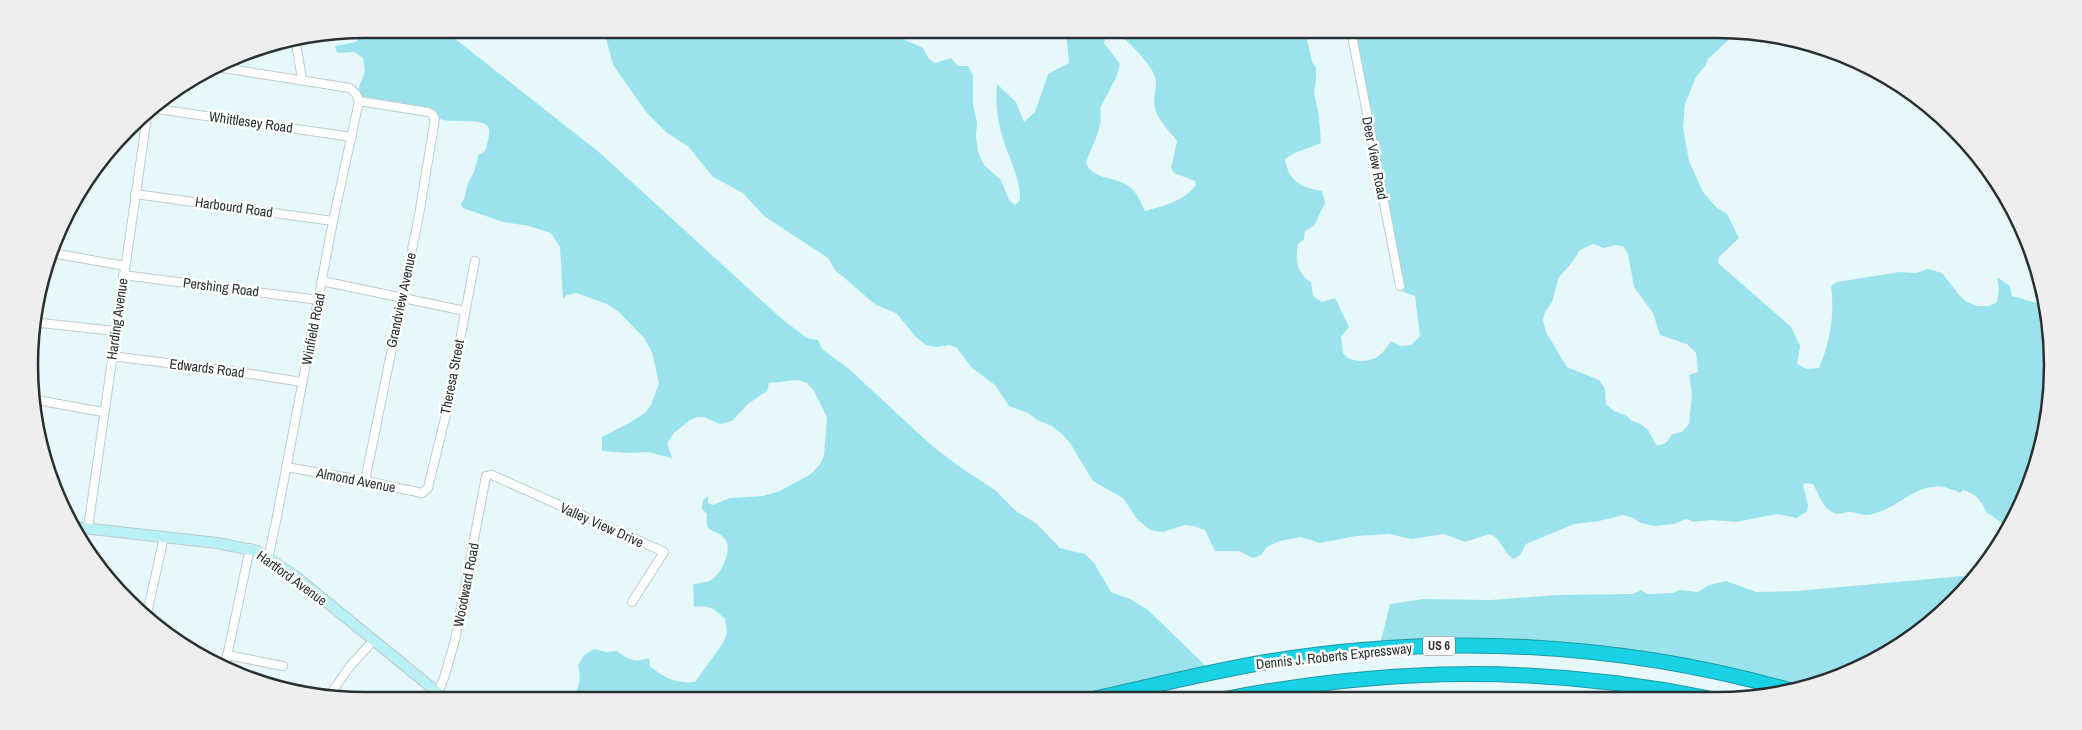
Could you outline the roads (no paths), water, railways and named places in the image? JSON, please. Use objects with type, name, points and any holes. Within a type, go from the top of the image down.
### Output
[{"type":"highway","name":"Dennis J. Roberts Expressway","points":[[1127,692],[1276,661],[1382,648],[1440,646],[1527,647],[1614,654],[1700,668],[1776,687]]},
{"type":"highway","name":"Dennis J. Roberts Expressway","points":[[1271,692],[1340,680],[1398,675],[1456,674],[1572,678],[1671,692]]},
{"type":"main road","name":"Hartford Avenue","points":[[80,527],[250,548],[289,572],[437,692]]},
{"type":"street","name":"Deer View Road","points":[[1353,38],[1400,286]]},
{"type":"street","points":[[296,45],[302,79]]},
{"type":"street","points":[[226,68],[350,88],[356,94],[359,101]]},
{"type":"street","name":"Grandview Avenue","points":[[359,101],[428,112],[435,116],[419,216],[365,481]]},
{"type":"street","name":"Winfield Road","points":[[268,558],[333,222],[359,101]]},
{"type":"street","name":"Whittlesey Road","points":[[160,110],[352,137]]},
{"type":"street","name":"Harding Avenue","points":[[88,528],[111,356],[147,121]]},
{"type":"street","name":"Harbourd Road","points":[[135,194],[333,222]]},
{"type":"street","name":"Pershing Road","points":[[57,254],[124,271],[318,300]]},
{"type":"street","name":"Theresa Street","points":[[425,492],[428,488],[446,414],[475,261]]},
{"type":"street","points":[[322,281],[465,311]]},
{"type":"street","points":[[40,323],[115,331]]},
{"type":"street","name":"Edwards Road","points":[[111,356],[302,382]]},
{"type":"street","points":[[39,401],[103,412]]},
{"type":"street","name":"Almond Avenue","points":[[286,467],[422,493],[425,492]]},
{"type":"street","name":"Valley View Drive","points":[[486,476],[492,475],[664,552],[632,602]]},
{"type":"street","name":"Woodward Road","points":[[438,692],[455,640],[486,476]]},
{"type":"street","points":[[148,610],[164,537]]},
{"type":"street","points":[[226,662],[250,548]]},
{"type":"street","points":[[333,691],[350,666],[374,640]]},
{"type":"street","points":[[227,655],[283,666]]}]
